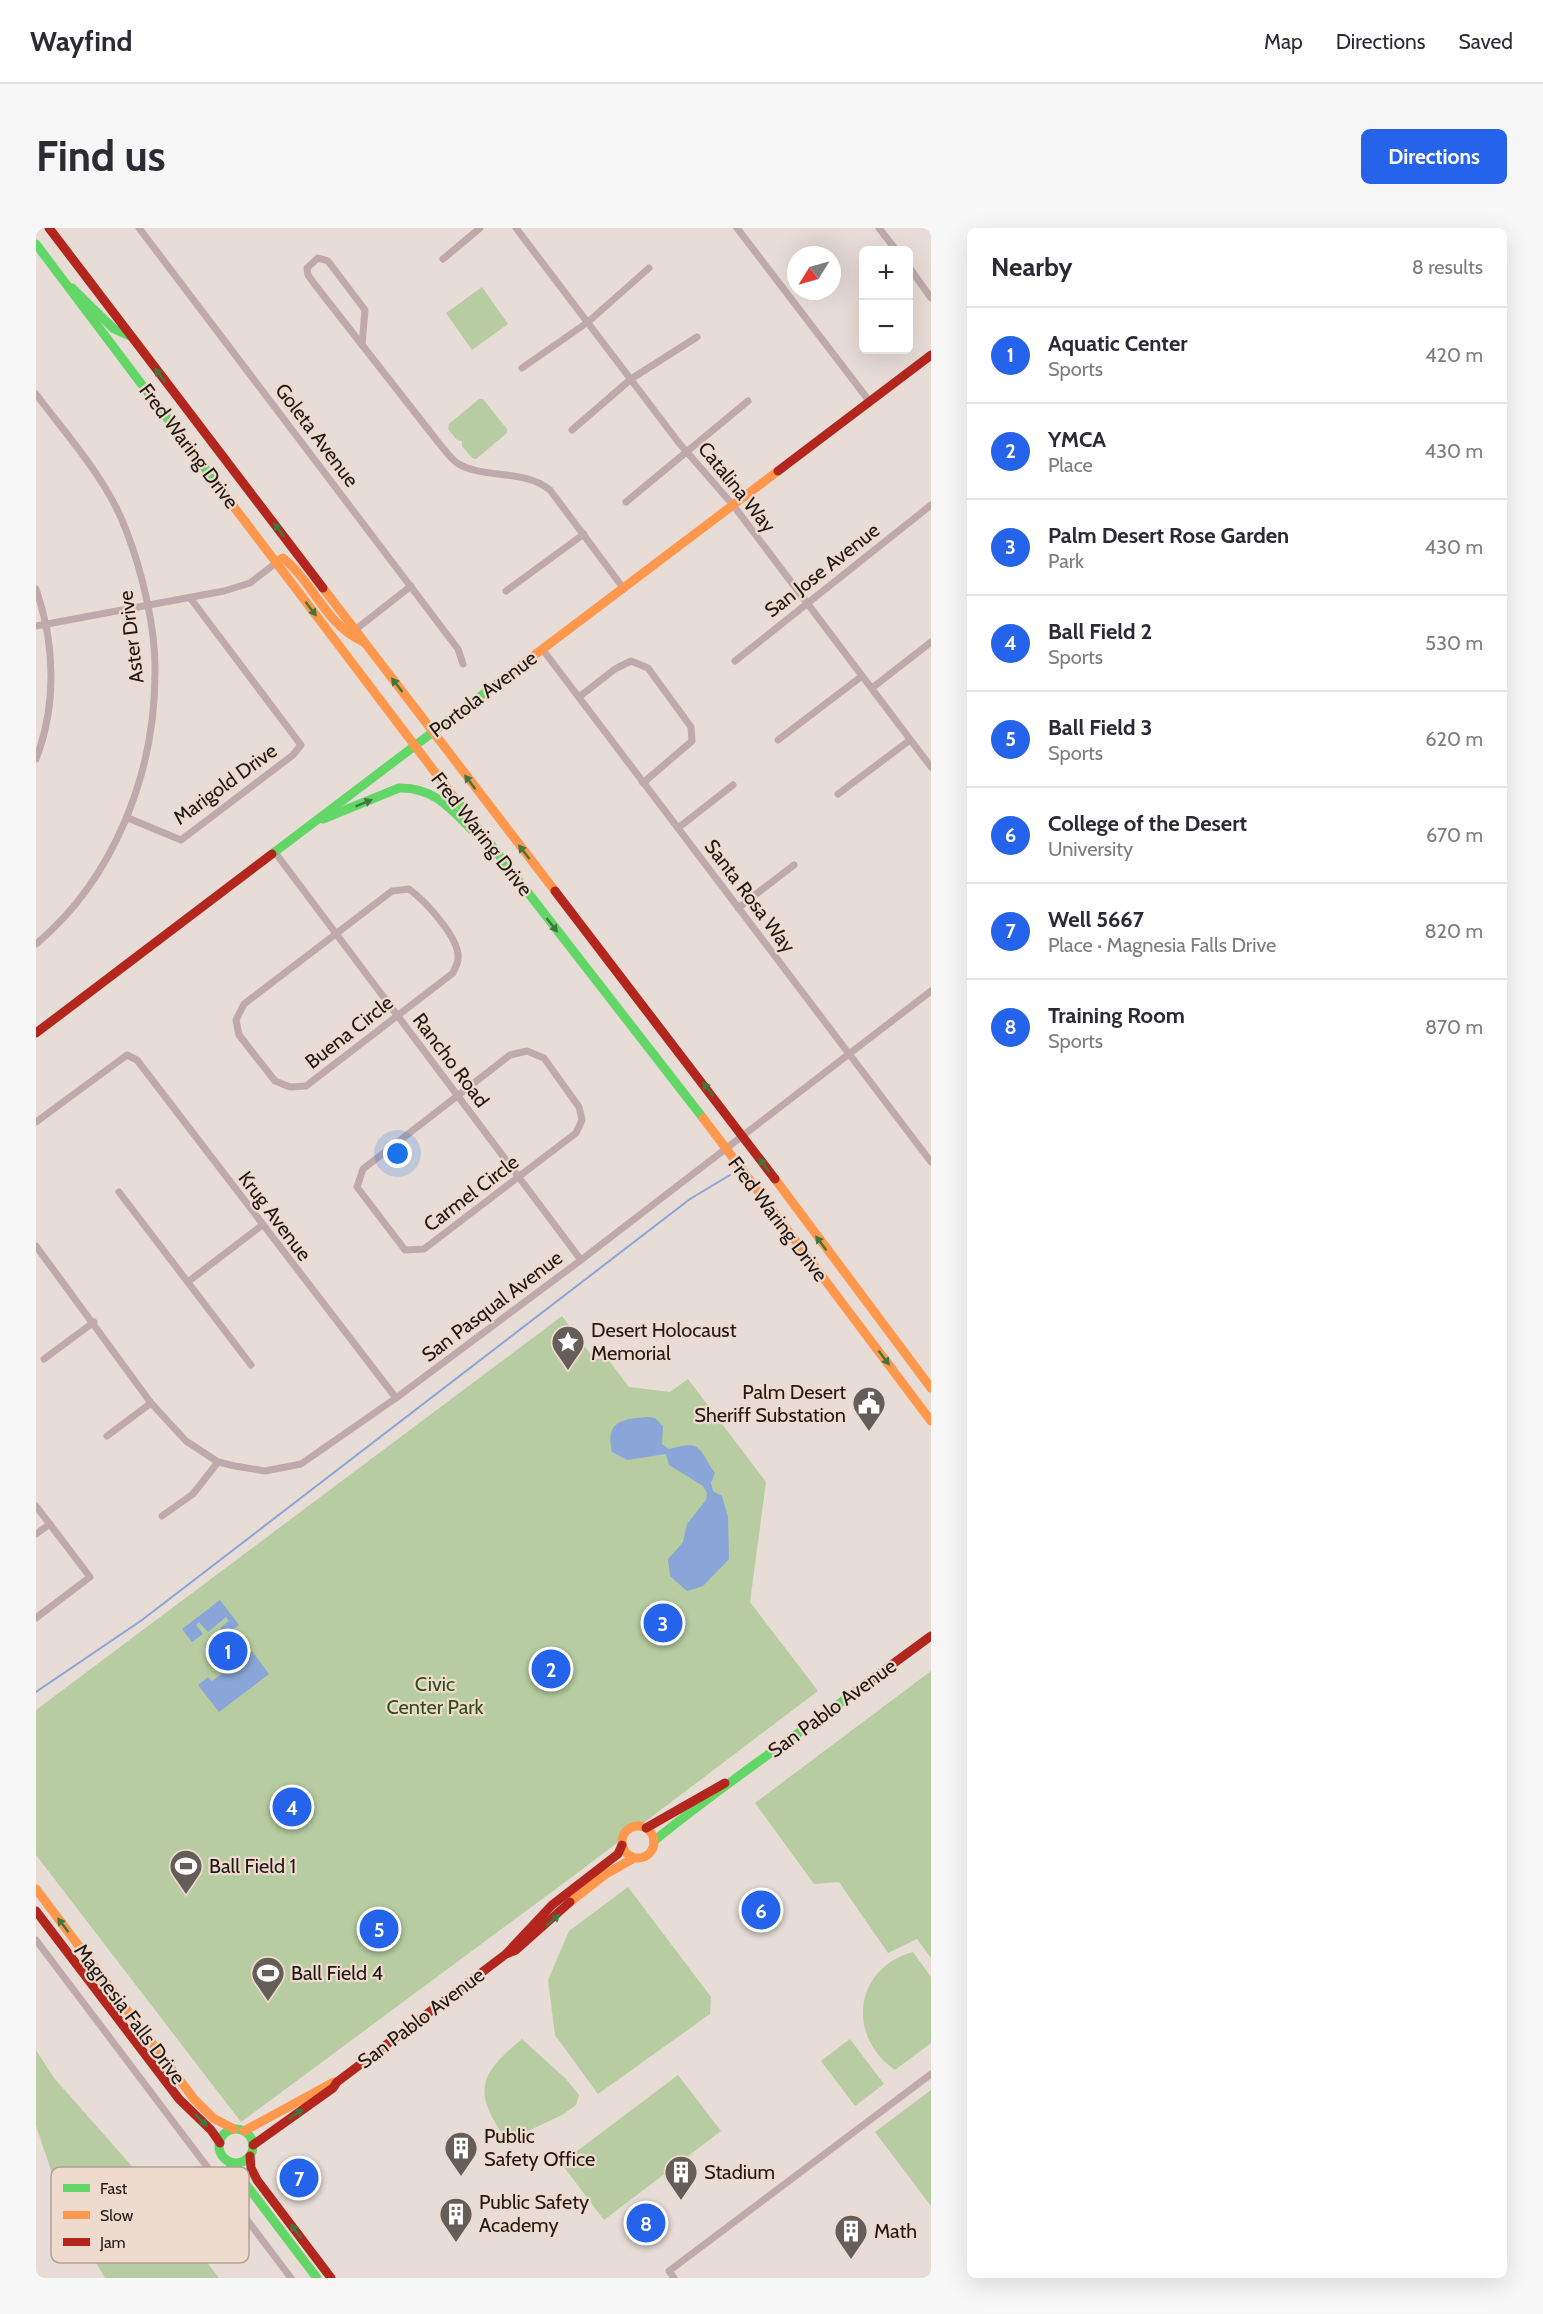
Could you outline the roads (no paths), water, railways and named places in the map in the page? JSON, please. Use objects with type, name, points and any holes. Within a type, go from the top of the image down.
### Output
[{"type":"main road","name":"Fred Waring Drive","points":[[49,228],[363,642],[743,1136],[931,1388]]},
{"type":"main road","name":"Fred Waring Drive","points":[[36,244],[414,746],[670,1074],[931,1421]]},
{"type":"main road","points":[[68,285],[88,298],[115,332],[132,337]]},
{"type":"main road","name":"Portola Avenue","points":[[36,1033],[931,355]]},
{"type":"main road","points":[[276,563],[283,558],[293,566],[342,630],[354,639],[363,642]]},
{"type":"main road","points":[[309,825],[399,788],[422,787],[433,793],[494,851]]},
{"type":"main road","name":"San Pablo Avenue","points":[[654,1841],[695,1807],[724,1789],[733,1780],[931,1636]]},
{"type":"main road","name":"San Pablo Avenue","points":[[646,1828],[655,1825],[692,1799],[733,1780]]},
{"type":"main road","points":[[636,1826],[646,1828],[654,1841],[648,1855],[634,1858],[627,1855],[622,1845],[627,1830],[636,1826]]},
{"type":"main road","name":"San Pablo Avenue","points":[[244,2132],[293,2103],[337,2082],[506,1954],[552,1905],[618,1854],[622,1845]]},
{"type":"main road","name":"San Pablo Avenue","points":[[506,1954],[516,1950],[546,1926],[602,1875],[623,1861],[634,1858]]},
{"type":"main road","name":"Magnesia Falls Drive","points":[[36,1889],[194,2099],[213,2118],[234,2129]]},
{"type":"main road","name":"Magnesia Falls Drive","points":[[36,1911],[179,2099],[211,2130],[220,2143]]},
{"type":"main road","name":"San Pablo Avenue","points":[[253,2145],[333,2088],[337,2082]]},
{"type":"main road","points":[[233,2167],[221,2154],[220,2143],[225,2134],[234,2129],[244,2132],[253,2145],[250,2156],[251,2168],[257,2180],[331,2278]]},
{"type":"main road","points":[[229,2162],[241,2163],[250,2156]]},
{"type":"main road","points":[[249,2188],[317,2278]]},
{"type":"street","name":"Goleta Avenue","points":[[139,228],[459,649],[463,664]]},
{"type":"street","points":[[443,259],[480,228]]},
{"type":"street","name":"Catalina Way","points":[[516,228],[687,452],[733,505],[931,767]]},
{"type":"street","points":[[737,228],[870,402]]},
{"type":"street","points":[[879,228],[893,246]]},
{"type":"street","points":[[362,345],[365,310],[328,261],[318,258],[307,268],[308,275],[362,345],[438,442],[457,463],[538,481],[550,490],[624,589]]},
{"type":"street","points":[[522,368],[588,322],[649,268]]},
{"type":"street","points":[[913,273],[931,298]]},
{"type":"street","points":[[572,429],[631,379],[697,337]]},
{"type":"street","name":"Aster Drive","points":[[36,394],[92,468],[113,502],[127,531],[147,606],[154,684],[149,741],[128,818],[83,895],[36,944]]},
{"type":"street","points":[[626,501],[748,401]]},
{"type":"street","name":"San Jose Avenue","points":[[735,661],[931,505]]},
{"type":"street","points":[[506,591],[584,534]]},
{"type":"street","points":[[36,627],[191,598],[250,583],[276,563]]},
{"type":"street","points":[[355,630],[411,586]]},
{"type":"street","points":[[36,589],[47,625],[51,704],[36,759]]},
{"type":"street","name":"Marigold Drive","points":[[128,818],[181,840],[285,761],[301,745],[191,598]]},
{"type":"street","points":[[872,688],[931,642]]},
{"type":"street","name":"Santa Rosa Way","points":[[543,650],[931,1162]]},
{"type":"street","points":[[579,697],[615,669],[631,661],[648,668],[691,727],[692,741],[643,783]]},
{"type":"street","points":[[778,740],[862,676]]},
{"type":"street","points":[[838,794],[910,740]]},
{"type":"street","points":[[678,828],[733,785]]},
{"type":"street","name":"Rancho Road","points":[[274,851],[581,1260]]},
{"type":"street","points":[[738,908],[794,865]]},
{"type":"street","name":"Buena Circle","points":[[409,889],[421,898],[455,943],[459,958],[453,972],[306,1086],[290,1087],[275,1081],[239,1035],[237,1020],[243,1004],[337,933],[392,891],[409,889]]},
{"type":"street","name":"San Pasqual Avenue","points":[[36,1246],[94,1322],[151,1403],[186,1441],[218,1461],[266,1471],[301,1464],[396,1398],[581,1260],[931,991]]},
{"type":"street","name":"Carmel Circle","points":[[527,1051],[544,1058],[579,1107],[582,1120],[576,1133],[519,1179],[424,1249],[405,1250],[378,1218],[357,1187],[363,1169],[457,1096],[510,1055],[527,1051]]},
{"type":"street","name":"Krug Avenue","points":[[36,1122],[127,1055],[136,1060],[261,1226],[396,1398]]},
{"type":"street","points":[[119,1192],[251,1365]]},
{"type":"street","points":[[189,1281],[261,1226]]},
{"type":"street","points":[[44,1359],[94,1322]]},
{"type":"street","points":[[107,1436],[151,1403]]},
{"type":"street","points":[[162,1516],[193,1494],[218,1461]]},
{"type":"street","points":[[36,1506],[90,1577],[36,1618]]},
{"type":"street","points":[[36,1534],[50,1524]]},
{"type":"street","points":[[36,1940],[207,2167]]},
{"type":"street","points":[[674,2278],[669,2271],[931,2074]]},
{"type":"street","points":[[249,2222],[291,2278]]},
{"type":"water","points":[[655,1418],[663,1426],[662,1444],[669,1449],[688,1445],[702,1452],[715,1473],[711,1483],[713,1491],[722,1496],[728,1517],[729,1559],[703,1586],[687,1591],[670,1576],[668,1559],[683,1542],[687,1524],[706,1500],[707,1493],[703,1486],[669,1465],[666,1454],[627,1460],[612,1452],[610,1442],[613,1428],[623,1421]]},
{"type":"water","points":[[220,1600],[239,1625],[225,1635],[220,1628],[229,1621],[226,1617],[208,1632],[199,1622],[196,1625],[203,1634],[192,1642],[182,1629]]},
{"type":"water","points":[[252,1651],[269,1674],[219,1712],[198,1685],[208,1677],[212,1681]]},
{"type":"waterway","points":[[36,1692],[142,1620],[690,1199],[730,1175]]},
{"type":"place","name":"Desert Holocaust Memorial","points":[[568,1371]]},
{"type":"place","name":"Palm Desert Sheriff Substation","points":[[869,1432]]},
{"type":"place","name":"Palm Desert Rose Garden","points":[[663,1623]]},
{"type":"place","name":"Aquatic Center","points":[[228,1651]]},
{"type":"place","name":"YMCA","points":[[551,1669]]},
{"type":"place","name":"Ball Field 2","points":[[292,1807]]},
{"type":"place","name":"Ball Field 1","points":[[186,1895]]},
{"type":"place","name":"College of the Desert","points":[[761,1910]]},
{"type":"place","name":"Ball Field 3","points":[[379,1929]]},
{"type":"place","name":"Ball Field 4","points":[[268,2002]]},
{"type":"place","name":"Public Safety Office","points":[[461,2177]]},
{"type":"place","name":"Well 5667","points":[[299,2178]]},
{"type":"place","name":"Stadium","points":[[681,2201]]},
{"type":"place","name":"Training Room","points":[[646,2223]]},
{"type":"place","name":"Public Safety Academy","points":[[456,2243]]},
{"type":"place","name":"Math","points":[[851,2260]]},
{"type":"park label","name":"Civic Center Park","points":[[435,1696]]}]
